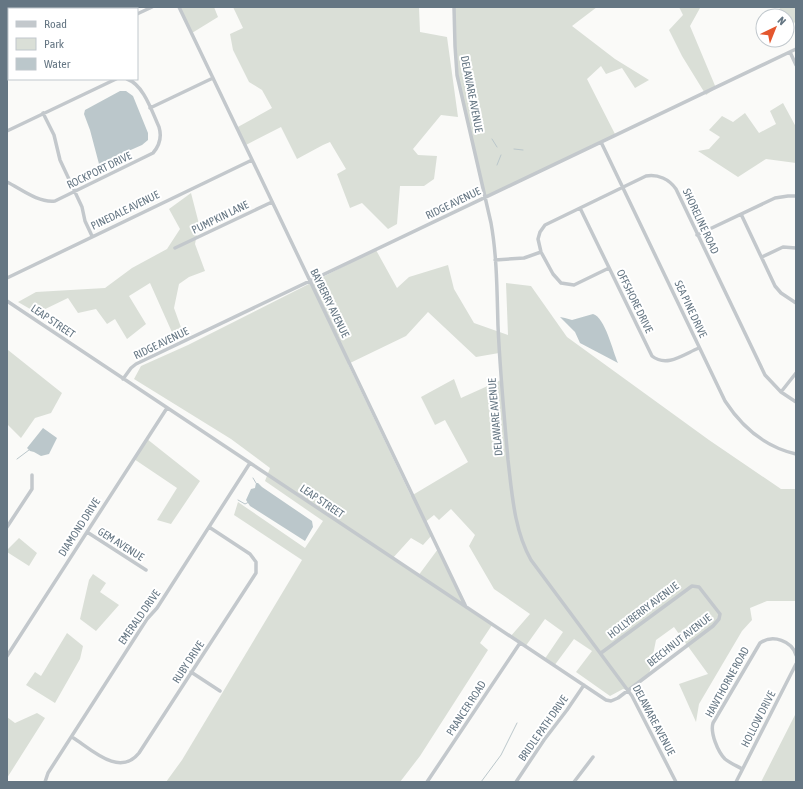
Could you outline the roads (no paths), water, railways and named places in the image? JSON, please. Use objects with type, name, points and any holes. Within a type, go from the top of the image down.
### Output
[{"type":"street","points":[[138,14],[152,7]]},
{"type":"street","name":"BAYBERRY AVENUE","points":[[179,7],[466,608]]},
{"type":"street","name":"DELAWARE AVENUE","points":[[454,7],[454,46],[457,75],[493,234],[500,364],[508,454],[514,505],[522,539],[531,560],[629,690],[637,703],[676,782]]},
{"type":"street","name":"RIDGE AVENUE","points":[[123,379],[136,364],[796,49]]},
{"type":"street","points":[[790,52],[796,65]]},
{"type":"street","points":[[150,108],[213,78]]},
{"type":"street","points":[[7,130],[114,80]]},
{"type":"street","name":"ROCKPORT DRIVE","points":[[7,182],[45,201],[56,200],[148,156],[155,151],[160,142],[160,133],[150,108],[140,89],[135,83],[129,80]]},
{"type":"street","points":[[43,113],[55,137],[60,160],[83,209],[84,221],[92,236]]},
{"type":"street","name":"SEA PINE DRIVE","points":[[601,142],[725,401],[740,422],[750,431],[770,445],[796,454]]},
{"type":"street","name":"PINEDALE AVENUE","points":[[7,278],[252,160]]},
{"type":"street","name":"SHORELINE ROAD","points":[[609,268],[574,285],[561,283],[553,274],[541,252],[538,239],[542,228],[545,225],[646,176],[657,176],[666,180],[676,189],[761,368],[769,380],[781,392],[796,402]]},
{"type":"street","points":[[697,235],[775,198],[796,196]]},
{"type":"street","name":"PUMPKIN LANE","points":[[175,248],[272,202]]},
{"type":"street","name":"OFFSHORE DRIVE","points":[[580,208],[652,356],[659,360],[669,361],[699,348]]},
{"type":"street","points":[[741,214],[762,256],[772,282],[777,290],[796,303]]},
{"type":"street","points":[[762,256],[783,247],[796,248]]},
{"type":"street","points":[[495,260],[524,258],[541,252]]},
{"type":"street","name":"LEAP STREET","points":[[7,301],[603,698],[610,701],[616,700],[629,690]]},
{"type":"street","points":[[781,392],[796,373]]},
{"type":"street","name":"DIAMOND DRIVE","points":[[7,656],[167,408]]},
{"type":"street","name":"EMERALD DRIVE","points":[[45,782],[48,773],[148,618],[158,608],[250,463]]},
{"type":"street","points":[[7,527],[32,489],[32,475]]},
{"type":"street","name":"RUBY DRIVE","points":[[72,737],[113,762],[122,764],[132,760],[139,754],[254,577],[257,570],[255,559],[250,554],[209,527]]},
{"type":"street","name":"GEM AVENUE","points":[[87,532],[146,570]]},
{"type":"street","name":"HOLLYBERRY AVENUE","points":[[601,653],[692,586],[698,586],[719,612],[720,617]]},
{"type":"street","name":"BEECHNUT AVENUE","points":[[629,690],[713,626],[720,617]]},
{"type":"street","name":"HAWTHORNE ROAD","points":[[742,769],[727,761],[723,757],[713,736],[713,723],[759,644],[764,640],[773,638],[784,642],[792,648],[796,655]]},
{"type":"street","name":"PRANCER ROAD","points":[[427,782],[520,643]]},
{"type":"street","name":"HOLLOW DRIVE","points":[[736,782],[796,664]]},
{"type":"street","points":[[191,672],[220,691]]},
{"type":"street","name":"BRIDLE PATH DRIVE","points":[[516,782],[584,685]]},
{"type":"street","points":[[574,782],[593,757]]},
{"type":"water","points":[[120,91],[126,91],[133,96],[148,133],[148,140],[142,145],[99,164],[84,114],[85,110]]},
{"type":"water","points":[[593,314],[601,321],[605,328],[618,363],[580,343],[575,332],[560,317],[572,320]]},
{"type":"water","points":[[43,428],[57,438],[49,454],[41,456],[27,448]]},
{"type":"water","points":[[256,483],[312,521],[313,527],[305,541],[250,506],[246,500],[251,489],[255,488]]},
{"type":"waterway","points":[[492,139],[497,147]]},
{"type":"waterway","points":[[514,149],[523,150]]},
{"type":"waterway","points":[[497,165],[501,155]]},
{"type":"waterway","points":[[17,459],[29,450]]},
{"type":"waterway","points":[[253,478],[256,483]]},
{"type":"waterway","points":[[238,500],[245,504],[249,502]]},
{"type":"waterway","points":[[481,782],[501,755],[517,723]]}]
